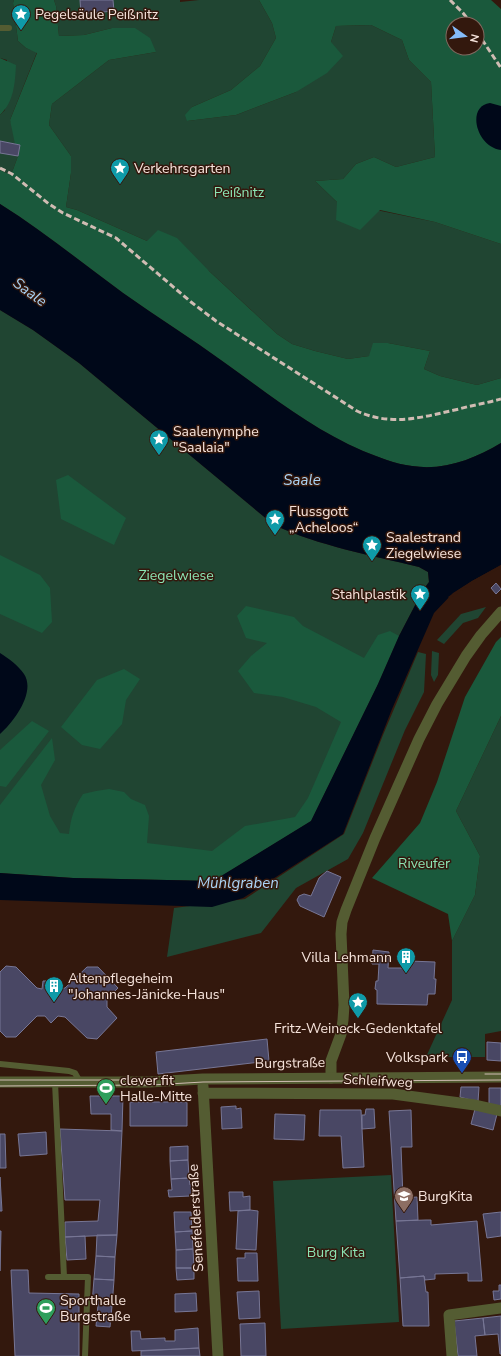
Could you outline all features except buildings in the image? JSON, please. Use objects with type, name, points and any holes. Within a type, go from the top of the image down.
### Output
[{"type":"street","points":[[331,1078],[331,1061],[341,1034],[343,1020],[344,1005],[341,934],[342,922],[346,910],[375,838],[419,739],[437,704],[466,656],[481,635],[501,612]]},
{"type":"street","name":"Burgstraße","points":[[0,1082],[149,1082],[203,1079],[501,1076]]},
{"type":"street","name":"Senefelderstraße","points":[[203,1079],[218,1356]]},
{"type":"street","name":"Schleifweg","points":[[203,1093],[393,1094],[475,1105],[501,1112]]},
{"type":"street","points":[[452,1356],[449,1315],[501,1308]]},
{"type":"lane","points":[[0,28],[9,28]]},
{"type":"lane","points":[[0,1064],[69,1071],[75,1073],[80,1082]]},
{"type":"lane","points":[[55,1082],[64,1277]]},
{"type":"lane","points":[[48,1277],[88,1277],[85,1356]]},
{"type":"green space","points":[[0,0],[14,0],[13,3],[18,41],[26,48],[37,52],[10,120],[20,145],[18,156],[11,175],[0,170],[0,115],[5,110],[7,60],[0,58]]},
{"type":"green space","points":[[14,0],[54,0],[59,36],[84,35],[112,28],[135,28],[150,38],[156,52],[109,60],[52,104],[49,125],[71,156],[71,173],[66,207],[77,210],[147,241],[158,230],[177,238],[209,271],[277,334],[292,344],[348,359],[369,356],[373,343],[388,343],[430,351],[424,369],[440,376],[477,385],[501,378],[501,443],[469,459],[436,467],[424,467],[393,462],[344,442],[292,411],[213,354],[123,293],[47,236],[0,204],[0,170],[11,175],[18,156],[20,145],[15,144],[10,120],[37,53],[26,48],[18,41],[13,3]]},
{"type":"green space","name":"Peißnitz","points":[[54,0],[180,0],[180,2],[199,0],[259,0],[272,23],[276,38],[260,66],[231,90],[192,107],[187,121],[236,115],[296,92],[331,42],[336,26],[371,25],[402,40],[409,60],[431,82],[435,157],[396,167],[374,157],[356,164],[343,179],[315,181],[337,202],[435,222],[501,244],[501,378],[477,385],[440,376],[424,369],[430,351],[388,343],[369,356],[348,359],[292,344],[277,334],[209,271],[147,241],[77,210],[66,207],[71,173],[71,156],[49,125],[52,104],[109,60],[156,52],[112,28],[84,35],[59,36]]},
{"type":"green space","points":[[259,0],[491,0],[501,9],[501,244],[435,222],[380,210],[360,230],[336,220],[337,202],[315,181],[343,179],[356,164],[374,157],[396,167],[435,157],[431,82],[409,60],[402,40],[371,25],[336,26],[331,42],[343,56],[327,73],[296,92],[236,115],[187,121],[185,115],[192,107],[231,90],[260,66],[276,38],[272,23]]},
{"type":"green space","points":[[0,58],[16,65],[13,92],[5,110],[0,115]]},
{"type":"green space","name":"Ziegelwiese","points":[[0,310],[33,330],[79,363],[274,525],[309,539],[419,567],[428,572],[429,582],[423,590],[399,636],[378,684],[311,821],[213,881],[0,873]]},
{"type":"green space","points":[[68,475],[126,518],[114,545],[61,519],[56,480]]},
{"type":"green space","points":[[0,555],[40,575],[50,588],[52,622],[42,633],[0,614]]},
{"type":"green space","points":[[246,606],[294,617],[303,626],[364,658],[378,635],[390,631],[399,636],[378,684],[311,821],[213,881],[73,878],[0,873],[0,805],[52,738],[55,760],[41,785],[50,816],[60,833],[69,834],[73,813],[83,794],[109,789],[124,792],[131,799],[145,805],[149,816],[147,843],[212,851],[245,826],[295,817],[308,798],[341,722],[316,707],[283,697],[254,693],[238,671],[251,656],[267,643],[246,638],[237,616]]},
{"type":"green space","points":[[486,607],[478,618],[463,623],[444,644],[437,640],[461,614]]},
{"type":"green space","name":"Riveufer","points":[[501,637],[501,716],[456,811],[480,856],[475,895],[452,941],[448,914],[372,878],[420,823],[437,782],[465,697],[496,642]]},
{"type":"green space","points":[[432,651],[439,653],[438,675],[434,682],[431,675]]},
{"type":"green space","points":[[418,652],[426,654],[424,692],[405,730],[363,833],[348,859],[296,888],[261,933],[167,957],[174,908],[245,899],[344,834]]},
{"type":"green space","points":[[124,669],[140,679],[126,700],[122,724],[100,749],[82,745],[61,727],[97,680]]},
{"type":"green space","points":[[501,716],[501,1031],[485,1034],[485,1057],[426,1057],[452,1000],[452,941],[475,895],[480,856],[456,811]]},
{"type":"green space","points":[[32,721],[49,731],[6,787],[0,786],[0,750]]},
{"type":"green space","name":"Burg Kita","points":[[391,1175],[399,1322],[281,1329],[273,1181]]},
{"type":"water","points":[[490,103],[501,106],[501,150],[492,147],[485,142],[480,135],[477,126],[476,118],[478,111],[483,106]]},
{"type":"water","name":"Saale","points":[[0,204],[47,236],[123,293],[213,354],[292,411],[344,442],[393,462],[424,467],[436,467],[469,459],[501,443],[501,565],[453,593],[434,613],[392,709],[343,834],[243,898],[212,907],[0,900],[0,873],[73,878],[213,881],[311,821],[378,684],[399,636],[423,590],[429,582],[428,572],[419,567],[309,539],[274,525],[79,363],[33,330],[0,310]]},
{"type":"water","points":[[0,653],[13,662],[22,671],[27,681],[27,689],[22,706],[6,729],[0,734]]},
{"type":"pier","points":[[501,565],[501,568],[473,582],[450,599],[448,597],[472,581]]},
{"type":"tram line","points":[[485,1074],[501,1074]]},
{"type":"tram line","points":[[0,1080],[125,1080]]},
{"type":"tram line","points":[[0,1086],[151,1085],[203,1082],[501,1080]]},
{"type":"railway","points":[[450,0],[465,16]]},
{"type":"railway","points":[[485,44],[501,68]]},
{"type":"railway","points":[[0,168],[12,174],[49,204],[63,213],[116,238],[191,302],[216,321],[357,411],[383,419],[408,419],[433,415],[501,399]]},
{"type":"place","name":"Pegelsäule Peißnitz","points":[[21,31]]},
{"type":"place","name":"Verkehrsgarten","points":[[120,185]]},
{"type":"place","name":"Saalenymphe \"Saalaia\"","points":[[159,456]]},
{"type":"place","name":"Flussgott „Acheloos“","points":[[275,536]]},
{"type":"place","name":"Saalestrand Ziegelwiese","points":[[372,562]]},
{"type":"place","name":"Stahlplastik","points":[[420,611]]},
{"type":"place","name":"Villa Lehmann","points":[[406,974]]},
{"type":"place","name":"Altenpflegeheim \"Johannes-Jänicke-Haus\"","points":[[54,1003]]},
{"type":"place","name":"Fritz-Weineck-Gedenktafel","points":[[358,1019]]},
{"type":"place","name":"Volkspark","points":[[462,1074]]},
{"type":"place","name":"clever fit Halle-Mitte","points":[[106,1105]]},
{"type":"place","name":"BurgKita","points":[[404,1213]]},
{"type":"place","name":"Sporthalle Burgstraße","points":[[46,1325]]},
{"type":"water label","name":"Mühlgraben","points":[[238,883]]}]
